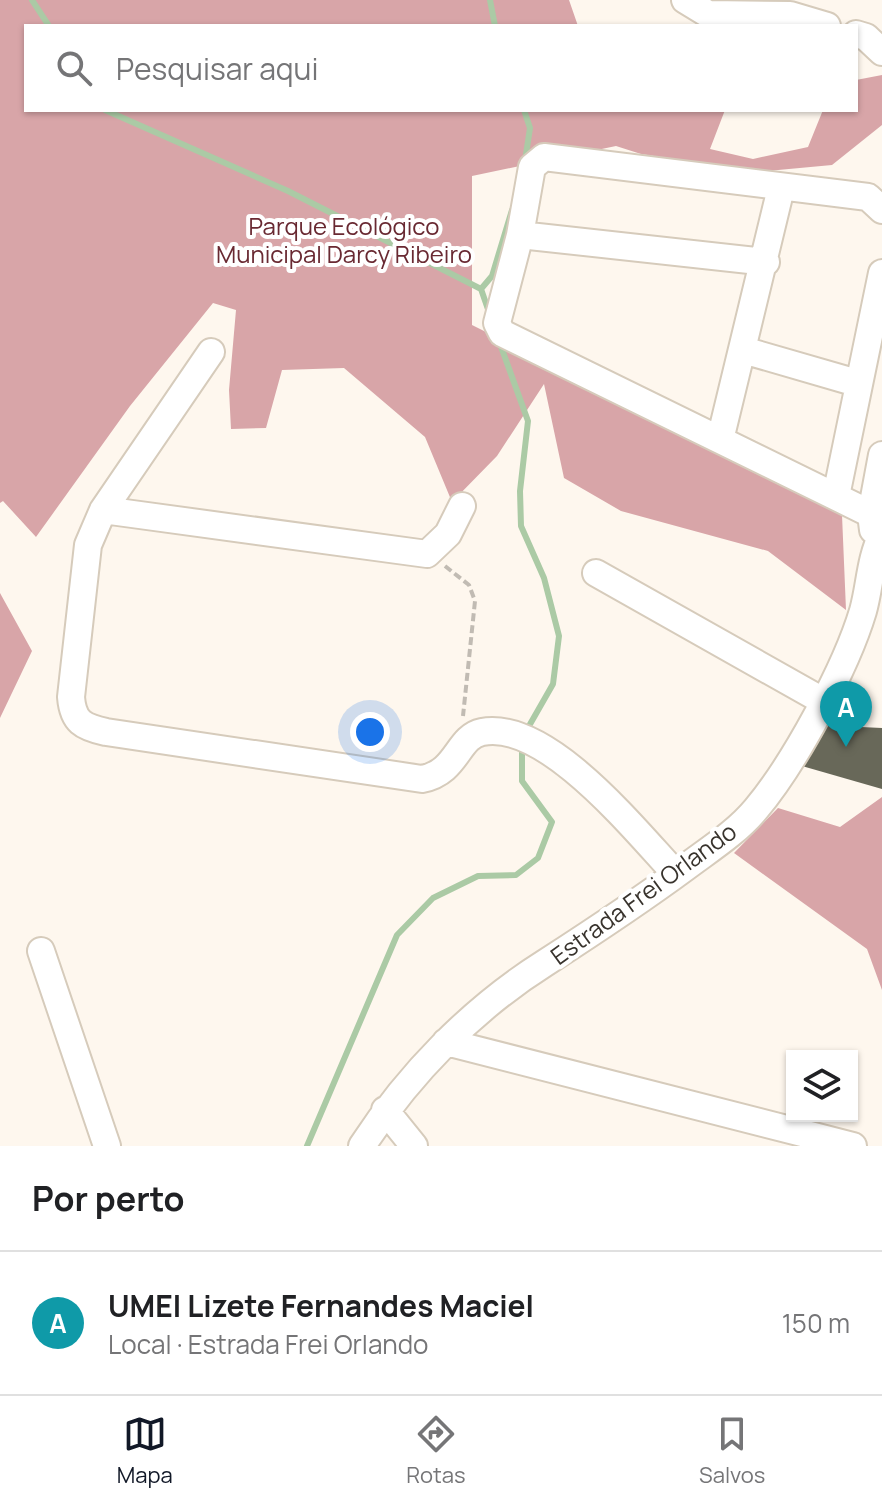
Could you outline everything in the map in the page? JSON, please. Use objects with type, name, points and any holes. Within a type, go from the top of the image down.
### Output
[{"type":"street","points":[[685,0],[708,14],[790,15],[820,24]]},
{"type":"street","points":[[858,35],[866,37],[882,52]]},
{"type":"street","points":[[876,533],[836,496],[502,333],[497,323],[498,309],[520,235],[532,167],[544,157],[868,197],[882,210]]},
{"type":"street","points":[[720,440],[766,262],[781,188]]},
{"type":"street","points":[[520,235],[766,262]]},
{"type":"street","points":[[836,496],[882,273]]},
{"type":"street","points":[[743,350],[857,383]]},
{"type":"street","points":[[211,352],[103,510],[84,565],[71,697],[73,713],[86,728],[422,779],[448,769],[459,750],[477,733],[487,731],[527,741],[578,771],[676,874]]},
{"type":"street","name":"Estrada Frei Orlando","points":[[362,1146],[385,1110],[446,1042],[489,1004],[543,964],[607,925],[722,841],[755,810],[782,773],[823,701],[862,612],[876,533],[882,455]]},
{"type":"street","points":[[103,510],[427,554],[448,534],[462,506]]},
{"type":"street","points":[[596,573],[823,701]]},
{"type":"street","points":[[41,951],[107,1146]]},
{"type":"street","points":[[446,1042],[853,1146]]},
{"type":"street","points":[[385,1110],[414,1146]]},
{"type":"path","points":[[427,554],[469,585],[475,601],[459,750]]},
{"type":"green space","name":"Parque Ecológico Municipal Darcy Ribeiro","points":[[0,0],[569,0],[577,24],[24,24],[24,112],[724,112],[710,149],[753,159],[808,147],[822,112],[858,112],[858,80],[882,75],[882,125],[832,165],[756,172],[641,154],[616,146],[472,176],[472,325],[719,448],[842,515],[846,610],[768,551],[621,511],[564,478],[544,384],[497,456],[452,502],[425,437],[344,368],[282,370],[266,428],[231,429],[229,390],[236,310],[213,303],[130,406],[36,537],[3,501],[0,503]]},
{"type":"green space","points":[[0,593],[32,651],[0,718]]},
{"type":"green space","points":[[882,797],[882,990],[867,949],[734,853],[778,808],[840,827]]},
{"type":"building","points":[[818,725],[882,728],[882,789],[802,766]]},
{"type":"waterway","points":[[32,0],[48,24]]},
{"type":"waterway","points":[[490,0],[495,24]]},
{"type":"waterway","points":[[110,112],[288,191],[481,289],[490,315]]},
{"type":"waterway","points":[[525,112],[530,128],[525,161]]},
{"type":"waterway","points":[[481,289],[492,276],[512,210]]},
{"type":"waterway","points":[[499,341],[528,421],[520,491],[521,526],[544,578],[559,636],[553,684],[525,733]]},
{"type":"waterway","points":[[307,1146],[397,935],[433,898],[478,876],[516,875],[538,858],[552,822],[522,781],[522,748]]},
{"type":"place","name":"UMEI Lizete Fernandes Maciel","points":[[846,747]]}]
